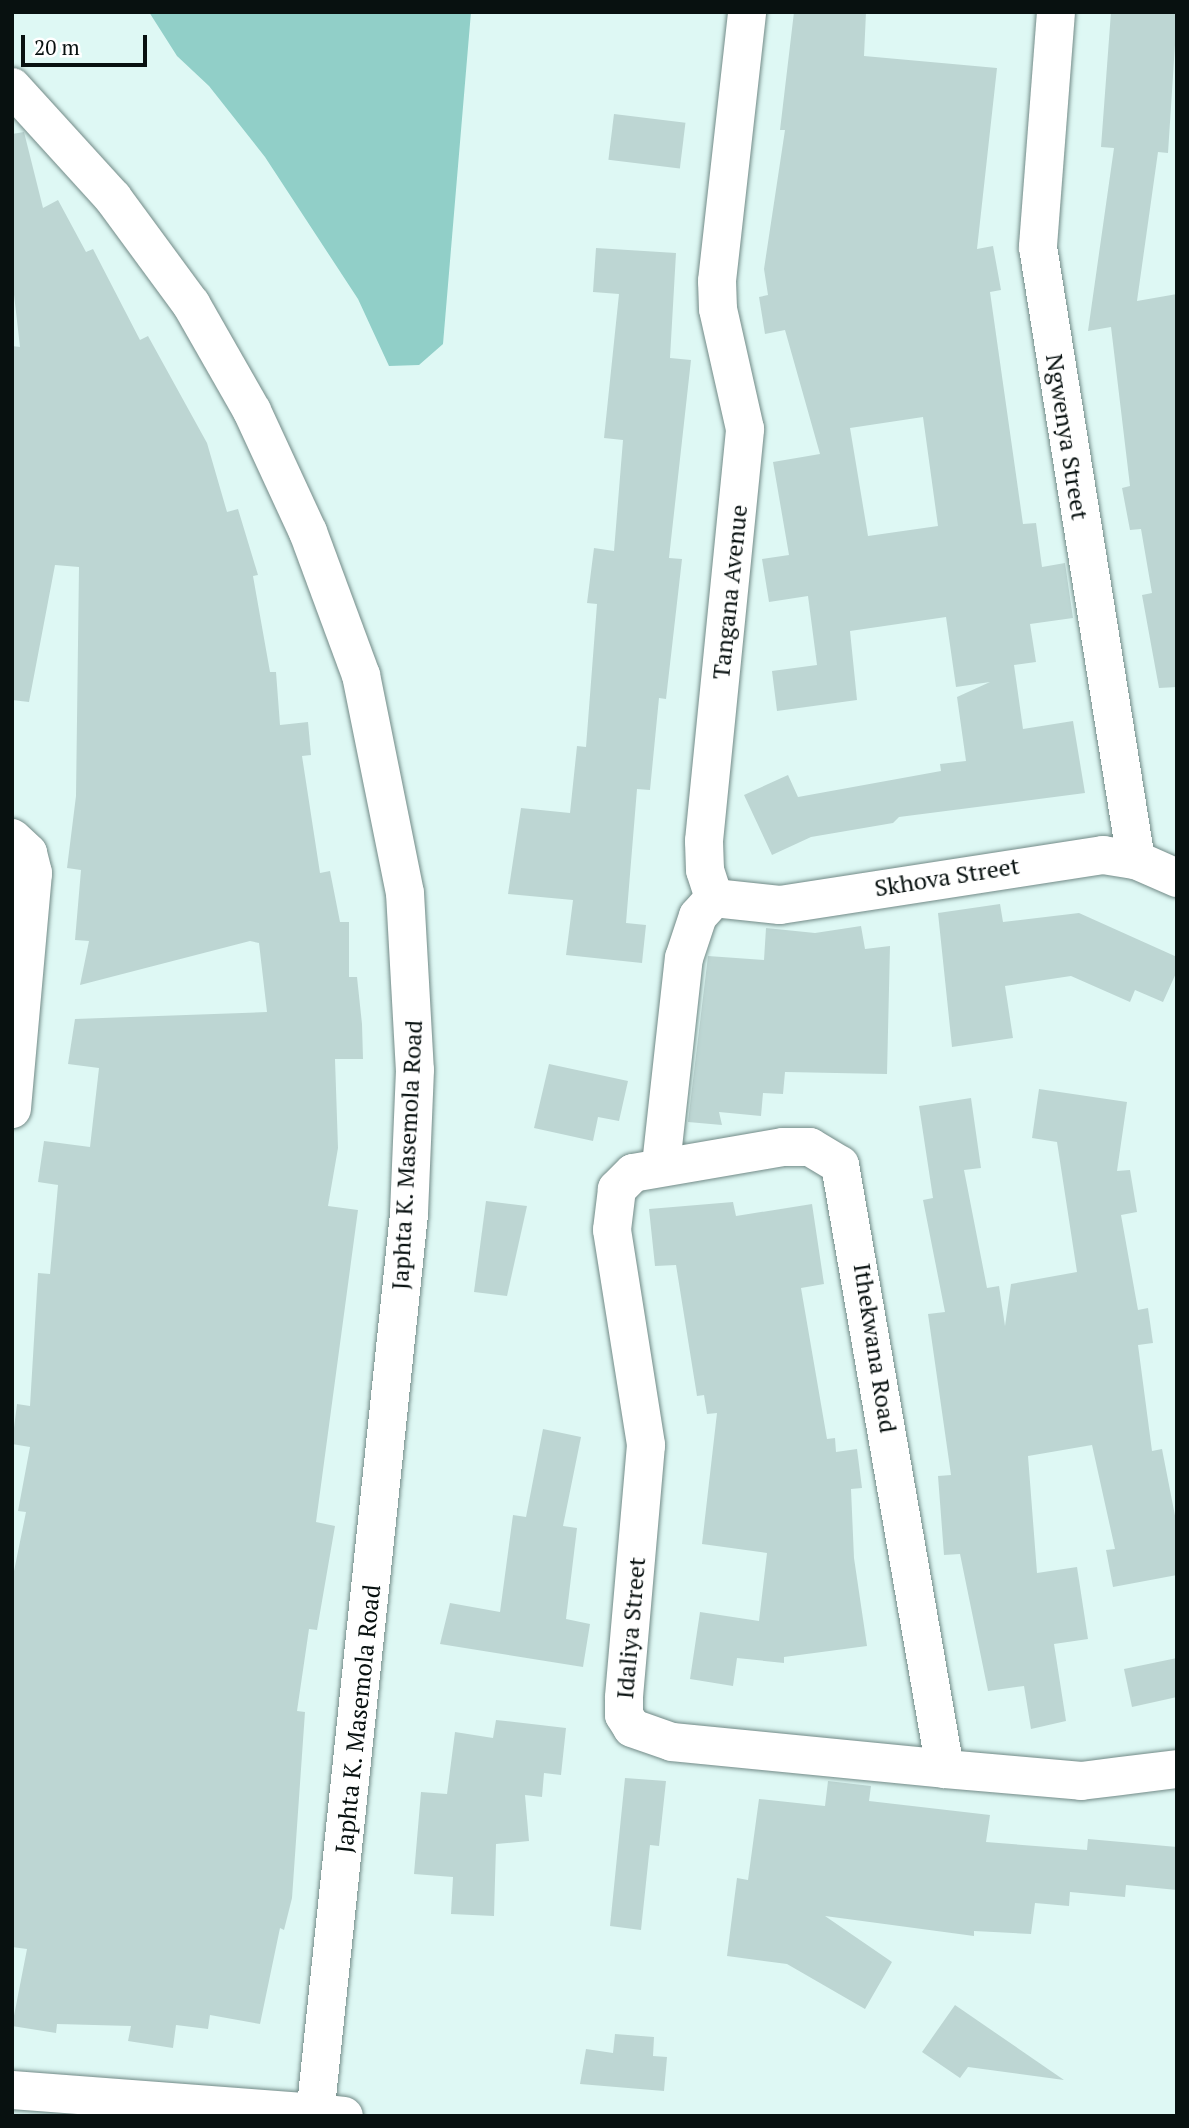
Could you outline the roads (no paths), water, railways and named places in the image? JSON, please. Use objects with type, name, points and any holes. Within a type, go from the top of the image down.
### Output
[{"type":"street","name":"Tangana Avenue","points":[[714,898],[705,870],[704,841],[745,429],[718,309],[717,281],[747,12]]},
{"type":"street","name":"Ngwenya Street","points":[[1056,12],[1038,247],[1136,860]]},
{"type":"street","name":"Japhta K. Masemola Road","points":[[12,87],[113,198],[191,304],[252,411],[308,532],[361,675],[405,893],[415,1070],[409,1214],[325,2115]]},
{"type":"street","points":[[12,838],[28,853],[33,873],[12,1109]]},
{"type":"street","name":"Skhova Street","points":[[714,898],[780,905],[1070,856],[1136,860],[1177,878]]},
{"type":"street","points":[[661,1165],[684,958],[698,916],[714,898]]},
{"type":"street","name":"Ithekwana Road","points":[[617,1189],[633,1173],[661,1165],[810,1147],[841,1164],[945,1769]]},
{"type":"street","name":"Idaliya Street","points":[[617,1189],[612,1230],[646,1445],[624,1715],[646,1737],[672,1742],[945,1769],[1112,1781],[1177,1769]]},
{"type":"street","points":[[12,2090],[325,2115]]}]
